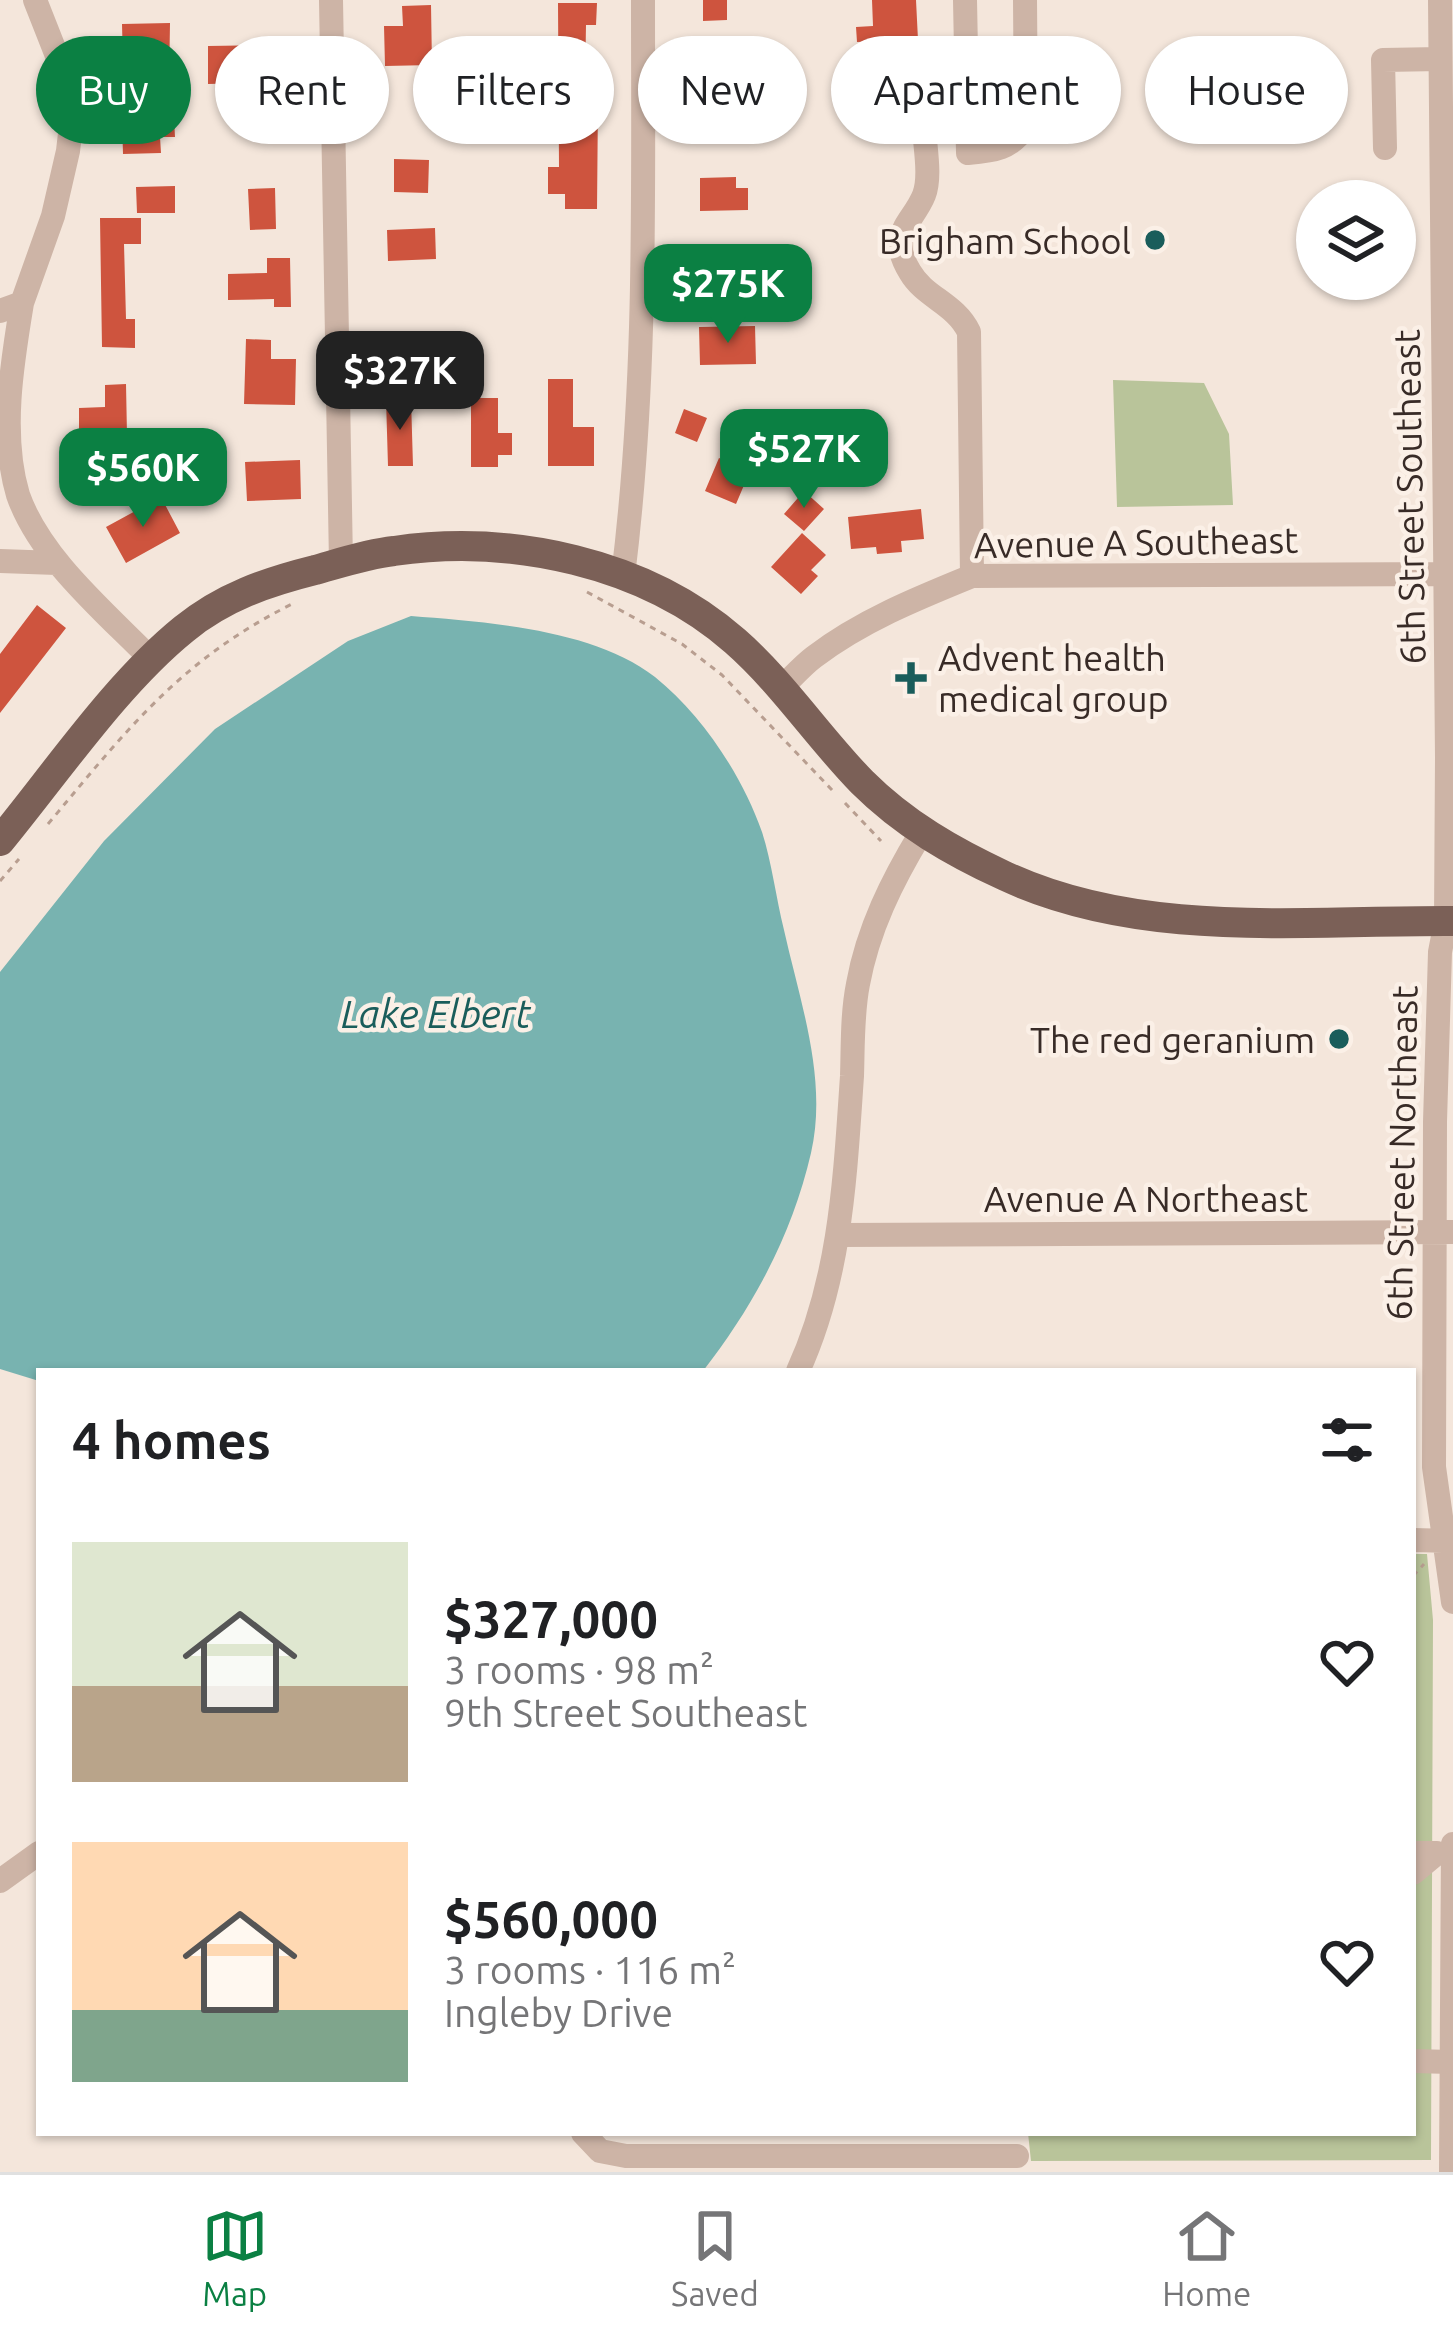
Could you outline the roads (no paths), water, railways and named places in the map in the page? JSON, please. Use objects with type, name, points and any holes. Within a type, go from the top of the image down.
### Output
[{"type":"main road","points":[[10,849],[151,659],[221,602],[267,582],[393,550],[466,547],[553,554],[666,593],[736,641],[864,784],[921,833],[1009,878],[1101,907],[1203,922],[1450,921]]},
{"type":"street","points":[[34,0],[74,99],[68,151],[52,216],[11,307],[11,455],[18,496],[57,563],[151,659]]},
{"type":"street","points":[[332,0],[341,563]]},
{"type":"street","points":[[622,576],[634,488],[644,331],[643,0]]},
{"type":"street","points":[[965,0],[968,153],[995,151],[1016,142],[1026,127],[1025,0]]},
{"type":"street","name":"6th Street Southeast","points":[[1439,0],[1448,274],[1450,921]]},
{"type":"street","points":[[1385,148],[1383,60],[1440,59]]},
{"type":"street","points":[[925,144],[926,191],[904,225],[901,242],[908,270],[920,286],[950,305],[969,332],[972,575]]},
{"type":"street","points":[[0,561],[57,563]]},
{"type":"street","name":"Avenue A Southeast","points":[[780,689],[812,658],[863,626],[972,575],[1450,574]]},
{"type":"street","points":[[799,1368],[840,1235],[857,986],[873,926],[921,833]]},
{"type":"street","name":"6th Street Northeast","points":[[1450,921],[1440,952],[1444,1232],[1434,1467],[1453,1602]]},
{"type":"street","name":"Avenue A Northeast","points":[[840,1235],[1444,1232]]},
{"type":"street","points":[[1419,1551],[1448,1541]]},
{"type":"street","points":[[1416,1870],[1439,1849]]},
{"type":"street","points":[[1439,1849],[1451,2062],[1451,2172]]},
{"type":"street","points":[[0,1881],[36,1854]]},
{"type":"street","points":[[1416,2061],[1451,2062]]},
{"type":"street","points":[[586,2136],[600,2151],[626,2156],[1016,2154]]},
{"type":"water","name":"Lake Elbert","points":[[411,616],[538,631],[602,648],[655,677],[689,709],[719,747],[743,789],[769,856],[810,1041],[815,1125],[803,1183],[782,1241],[755,1295],[705,1368],[36,1368],[36,1380],[0,1369],[0,972],[104,841],[215,729],[348,641]]},
{"type":"place","name":"Brigham School","points":[[1155,240]]},
{"type":"place","name":"Advent health medical group","points":[[911,678]]},
{"type":"place","name":"The red geranium","points":[[1339,1039]]}]
